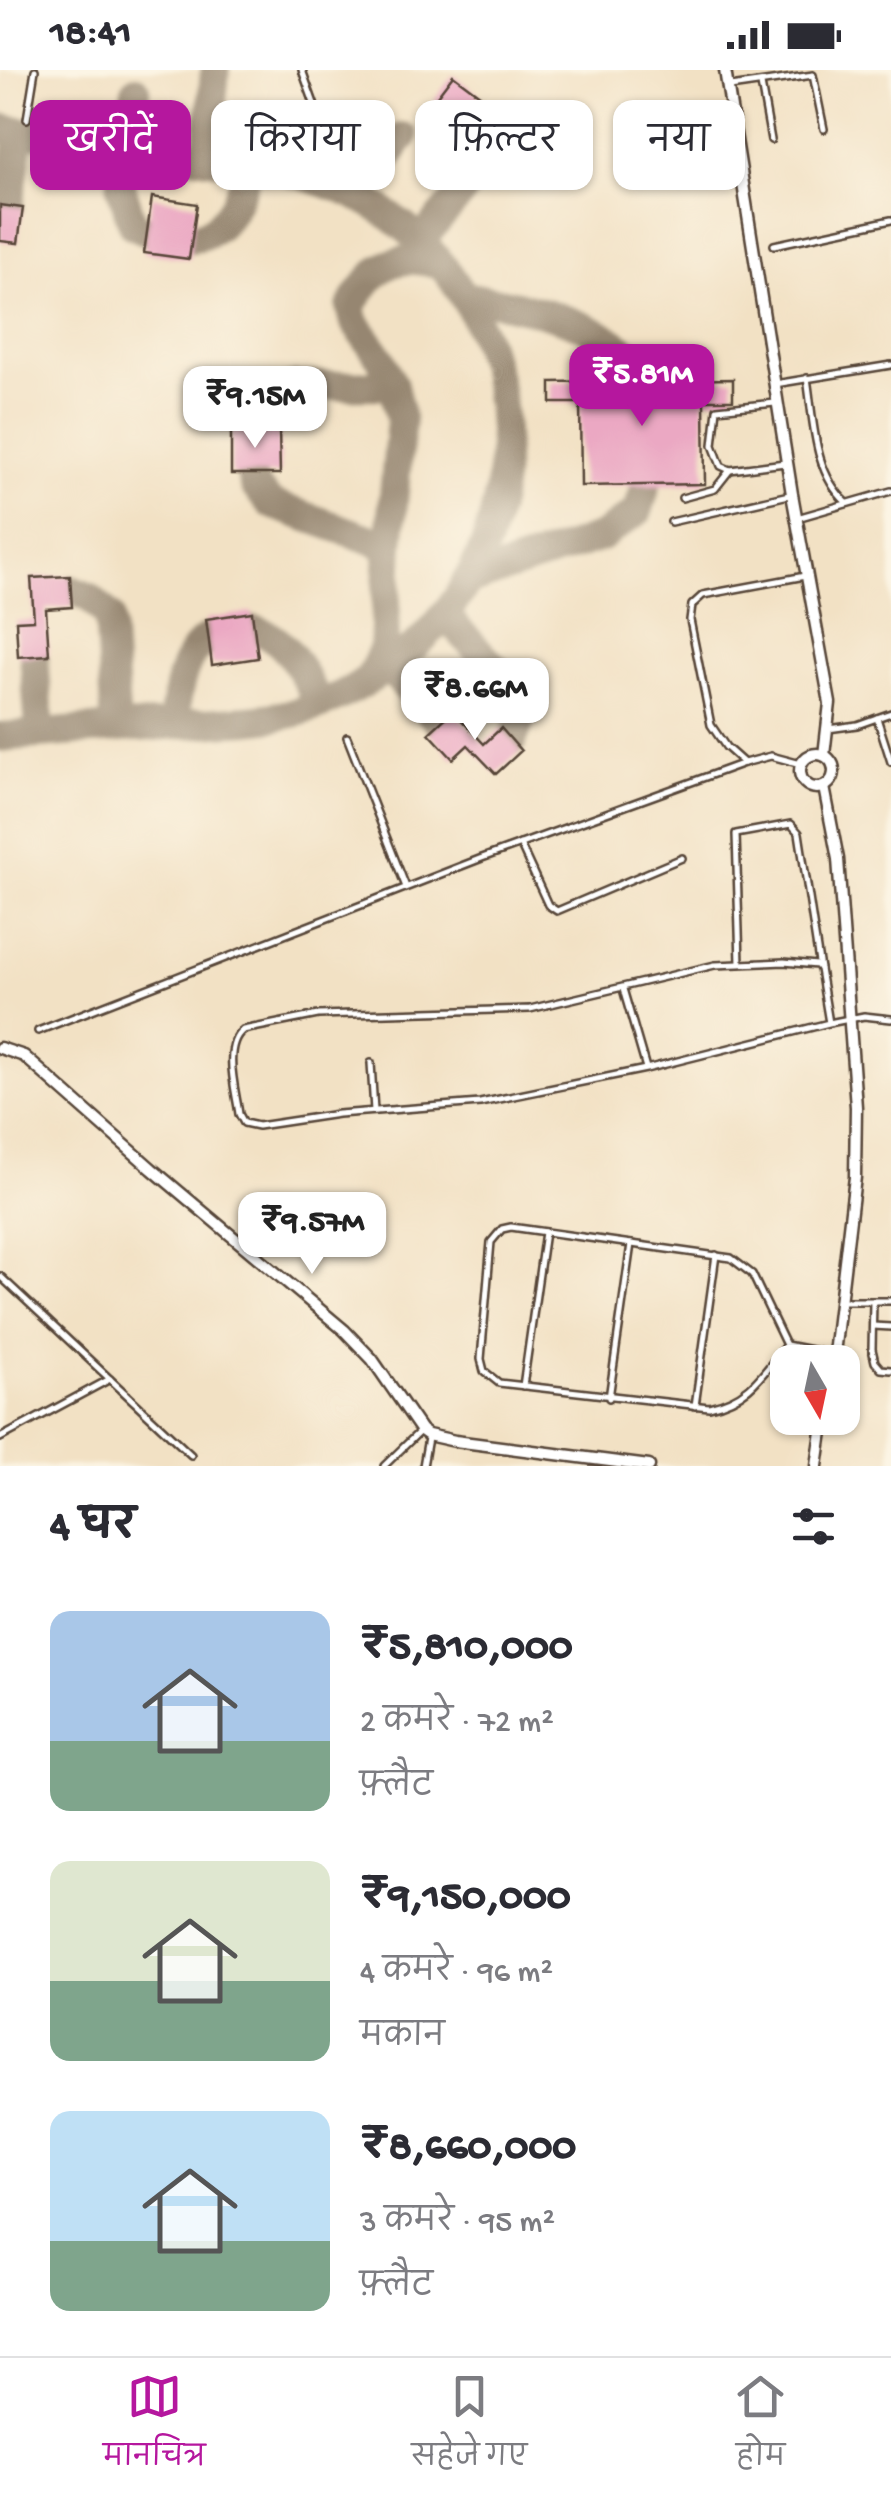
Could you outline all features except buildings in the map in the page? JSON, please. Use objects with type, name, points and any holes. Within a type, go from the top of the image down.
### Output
[{"type":"street","points":[[724,70],[830,703],[824,755]]},
{"type":"street","points":[[811,755],[830,759],[835,771],[830,784],[805,784],[801,764],[811,755]]},
{"type":"street","points":[[824,787],[838,858],[856,1107],[854,1177],[835,1345]]},
{"type":"street","points":[[0,1048],[24,1056],[344,1330],[372,1358],[425,1432],[455,1442],[649,1466]]},
{"type":"street","points":[[816,1466],[821,1435]]},
{"type":"lane","points":[[28,119],[35,70]]},
{"type":"lane","points":[[302,70],[313,100]]},
{"type":"lane","points":[[727,88],[813,75],[824,129]]},
{"type":"lane","points":[[760,83],[771,140]]},
{"type":"lane","points":[[774,244],[891,220]]},
{"type":"lane","points":[[775,384],[891,365]]},
{"type":"lane","points":[[807,378],[823,473],[847,503]]},
{"type":"lane","points":[[777,403],[717,409],[716,457],[720,466],[730,470],[788,463]]},
{"type":"lane","points":[[682,498],[715,489],[730,470]]},
{"type":"lane","points":[[797,518],[891,492]]},
{"type":"lane","points":[[671,522],[792,494]]},
{"type":"lane","points":[[744,763],[726,747],[711,725],[690,620],[692,605],[702,594],[808,576]]},
{"type":"lane","points":[[828,729],[891,713]]},
{"type":"lane","points":[[877,718],[891,762]]},
{"type":"lane","points":[[347,738],[406,887]]},
{"type":"lane","points":[[38,1031],[406,887],[744,763],[771,756],[801,764]]},
{"type":"lane","points":[[740,963],[736,834],[791,824],[799,833],[829,1023]]},
{"type":"lane","points":[[520,844],[554,910],[682,858]]},
{"type":"lane","points":[[820,969],[813,964],[716,965],[530,1008],[318,1015],[244,1030],[236,1036],[232,1050],[239,1114],[249,1126],[480,1103],[646,1069],[849,1018],[891,1020]]},
{"type":"lane","points":[[624,989],[646,1069]]},
{"type":"lane","points":[[371,1063],[374,1111]]},
{"type":"lane","points":[[770,1365],[749,1391],[708,1407],[499,1383],[484,1371],[481,1359],[491,1242],[502,1229],[731,1258],[752,1274],[786,1345]]},
{"type":"lane","points":[[523,1386],[545,1232]]},
{"type":"lane","points":[[610,1398],[631,1244]]},
{"type":"lane","points":[[695,1406],[716,1256]]},
{"type":"lane","points":[[0,1276],[190,1455]]},
{"type":"lane","points":[[840,1301],[891,1302]]},
{"type":"lane","points":[[873,1301],[874,1362],[891,1370]]},
{"type":"lane","points":[[873,1326],[891,1326]]},
{"type":"lane","points":[[0,1438],[110,1379]]},
{"type":"lane","points":[[384,1466],[425,1432]]},
{"type":"lane","points":[[423,1466],[425,1432]]},
{"type":"taxiway","points":[[207,158],[215,70]]},
{"type":"taxiway","points":[[136,90],[121,187],[133,225],[147,231]]},
{"type":"taxiway","points":[[0,128],[272,169],[314,179],[355,195],[405,228],[446,270],[476,319],[495,374],[503,431],[500,489],[484,545],[457,598],[414,647],[361,685],[305,710],[270,717],[0,737]]},
{"type":"taxiway","points":[[9,206],[20,131]]},
{"type":"taxiway","points":[[358,197],[403,137]]},
{"type":"taxiway","points":[[192,238],[215,228],[231,211],[241,190]]},
{"type":"taxiway","points":[[418,243],[463,190]]},
{"type":"taxiway","points":[[370,677],[384,648],[401,420],[393,385],[381,359],[355,323],[351,307],[368,282],[386,266],[409,260],[439,264]]},
{"type":"taxiway","points":[[464,297],[539,311],[595,332],[635,362],[644,381]]},
{"type":"taxiway","points":[[249,428],[252,409],[263,399],[296,386],[393,385]]},
{"type":"taxiway","points":[[251,474],[254,485],[271,504],[389,546]]},
{"type":"taxiway","points":[[466,582],[601,537],[638,511],[646,485]]},
{"type":"taxiway","points":[[71,590],[89,597],[109,616],[116,728]]},
{"type":"taxiway","points":[[444,615],[518,692],[523,713],[512,741]]},
{"type":"taxiway","points":[[254,630],[286,649],[319,705]]},
{"type":"taxiway","points":[[173,724],[186,665],[208,638]]},
{"type":"taxiway","points":[[34,656],[40,730]]},
{"type":"taxiway","points":[[387,667],[440,723]]}]
